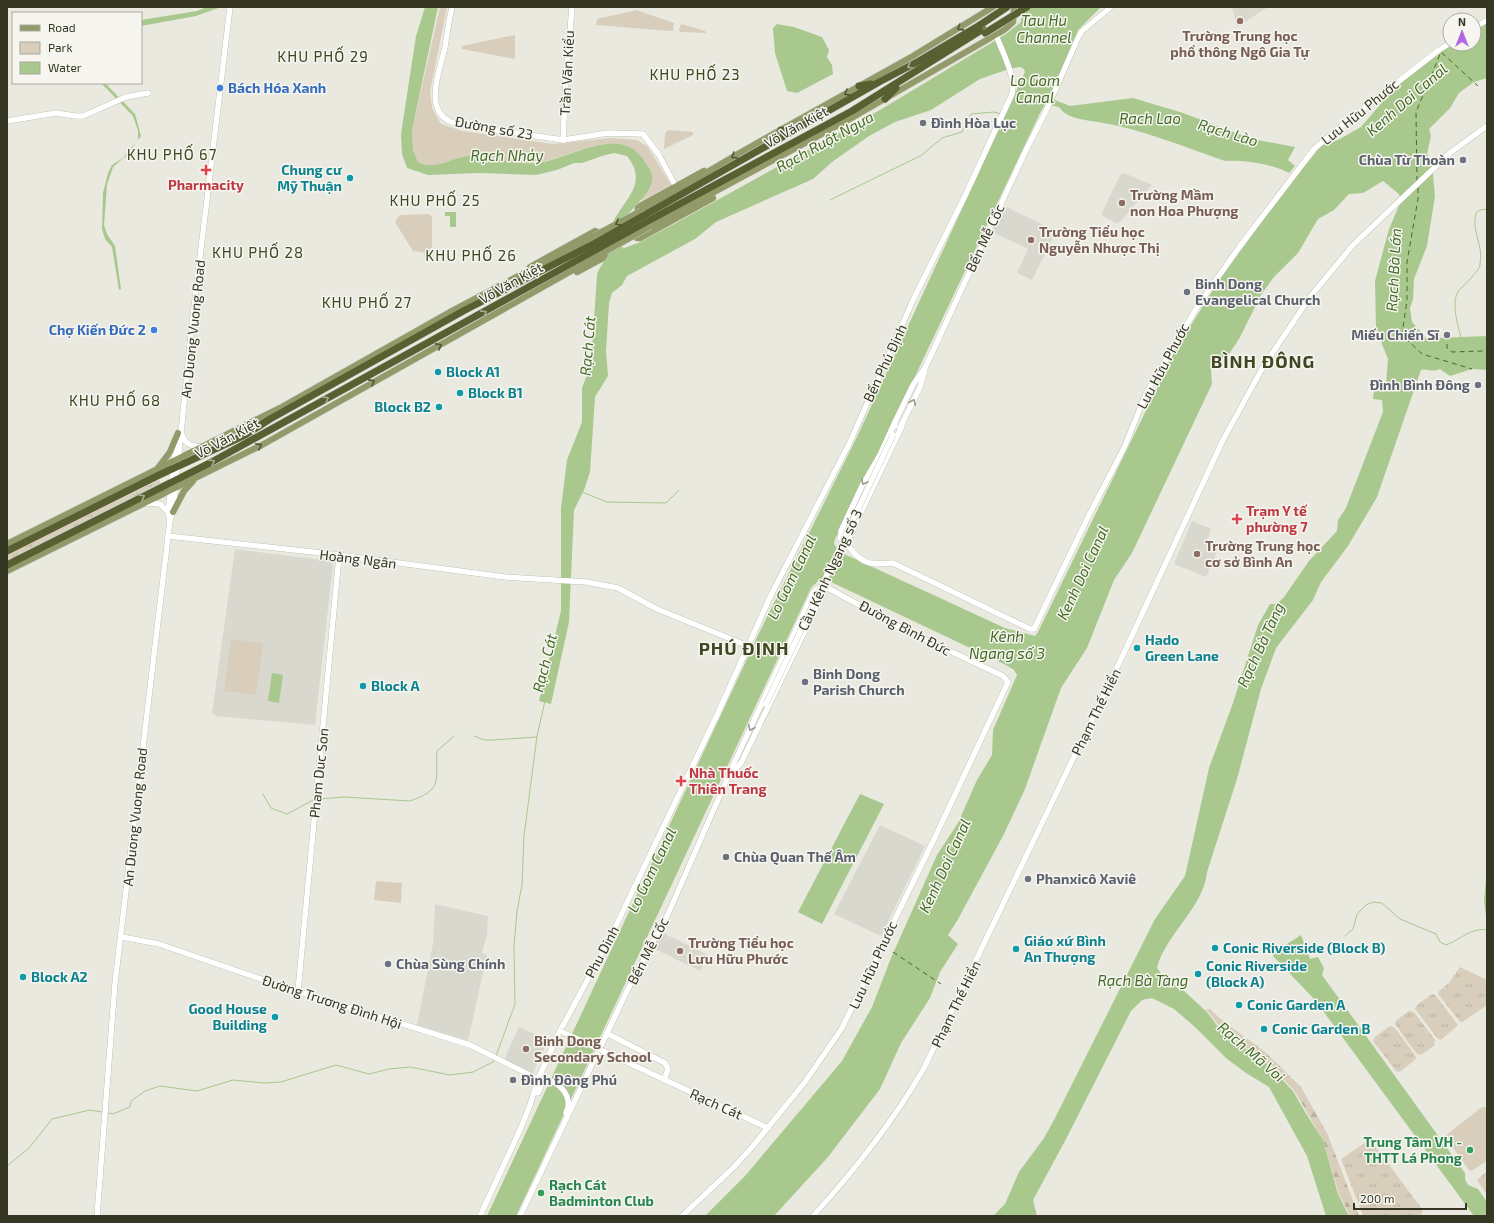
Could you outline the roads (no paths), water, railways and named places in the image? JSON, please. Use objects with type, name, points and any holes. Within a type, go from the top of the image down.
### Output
[{"type":"highway","name":"Võ Văn Kiệt","points":[[885,99],[891,91],[982,29],[1007,7]]},
{"type":"highway","name":"Võ Văn Kiệt","points":[[7,551],[176,463],[245,435],[270,419],[279,411],[465,310],[599,244],[776,153],[795,146],[982,29],[1020,7]]},
{"type":"highway","points":[[982,29],[1027,7]]},
{"type":"highway","name":"Võ Văn Kiệt","points":[[646,219],[770,144],[879,82],[982,29]]},
{"type":"highway","points":[[859,86],[879,82]]},
{"type":"highway","points":[[770,144],[779,131],[791,132]]},
{"type":"highway","points":[[776,153],[786,154]]},
{"type":"highway","name":"Võ Văn Kiệt","points":[[7,565],[107,516],[217,459],[471,320],[599,244]]},
{"type":"highway","points":[[465,310],[471,320]]},
{"type":"highway","points":[[262,418],[270,419]]},
{"type":"highway","points":[[107,516],[115,517]]},
{"type":"highway","points":[[93,528],[97,520]]},
{"type":"main road","name":"Võ Văn Kiệt","points":[[646,219],[722,163],[913,56],[993,7]]},
{"type":"main road","name":"Võ Văn Kiệt","points":[[93,528],[262,445],[520,301],[599,244],[646,219],[731,183],[786,154],[795,146],[885,99],[996,36],[1011,25],[1014,18],[1014,7]]},
{"type":"main road","points":[[987,11],[996,36]]},
{"type":"main road","points":[[722,163],[675,185],[638,208],[637,238],[640,238],[721,193],[731,183]]},
{"type":"main road","points":[[520,274],[537,261],[584,236],[595,231],[605,235],[608,251],[603,258],[538,294],[520,301]]},
{"type":"main road","name":"Võ Văn Kiệt","points":[[7,544],[155,471],[176,463],[202,447],[279,411],[520,274],[548,262],[599,244]]},
{"type":"main road","points":[[155,471],[170,452],[180,432]]},
{"type":"main road","points":[[171,512],[184,491],[196,478]]},
{"type":"main road","points":[[7,571],[93,528]]},
{"type":"street","name":"An Duong Vuong Road","points":[[97,1216],[104,1107],[115,983],[122,937],[155,635],[171,512],[230,7]]},
{"type":"street","name":"Đường số 23","points":[[452,7],[445,48],[435,87],[436,102],[443,117],[457,124],[563,140],[604,133],[643,134],[659,155],[675,185]]},
{"type":"street","name":"Trần Văn Kiểu","points":[[563,140],[572,7]]},
{"type":"street","name":"Bến Mễ Cốc","points":[[926,366],[920,387],[846,544],[840,538],[841,531],[862,486],[882,452],[914,385],[926,366],[1082,31],[1111,7]]},
{"type":"street","name":"Bến Phú Định","points":[[748,646],[772,592],[849,444],[914,298],[964,198],[1013,90],[1011,77],[996,36]]},
{"type":"street","name":"Lưu Hữu Phước","points":[[846,544],[855,556],[870,564],[893,563],[1030,629],[1034,629],[1088,515],[1124,448],[1146,394],[1185,324],[1240,246],[1322,142],[1442,48]]},
{"type":"street","points":[[7,121],[56,113],[79,116],[122,98],[148,93]]},
{"type":"street","name":"Phạm Thế Hiển","points":[[813,1216],[888,1126],[905,1101],[924,1068],[1123,655],[1223,440],[1250,390],[1310,297],[1348,251],[1442,160],[1487,126]]},
{"type":"street","points":[[914,385],[920,387]]},
{"type":"street","name":"Bến Mễ Cốc","points":[[893,435],[895,422]]},
{"type":"street","name":"Bến Mễ Cốc","points":[[893,435],[902,426]]},
{"type":"street","points":[[180,432],[185,441],[190,445],[202,447]]},
{"type":"street","name":"Cầu Kênh Ngang số 3","points":[[766,704],[893,435]]},
{"type":"street","points":[[145,503],[160,504],[171,512]]},
{"type":"street","name":"Hoàng Ngân","points":[[168,536],[435,569],[548,580],[586,582],[618,588],[657,610],[748,646]]},
{"type":"street","name":"Pham Duc Son","points":[[298,991],[332,646],[339,556]]},
{"type":"street","name":"Bến Mễ Cốc","points":[[520,1216],[668,914],[729,777],[741,763],[758,713],[813,593],[818,588],[826,587]]},
{"type":"street","name":"Bến Mễ Cốc","points":[[747,744],[764,716],[826,587]]},
{"type":"street","name":"Đường Bình Đức","points":[[826,587],[906,630],[1006,678]]},
{"type":"street","name":"Phu Dinh","points":[[480,1216],[530,1105],[538,1079],[560,1031],[610,938],[717,715],[748,646]]},
{"type":"street","name":"Lưu Hữu Phước","points":[[682,1216],[733,1168],[768,1128],[825,1054],[849,1015],[1008,682],[1006,678]]},
{"type":"street","name":"Bến Mễ Cốc","points":[[758,713],[766,704]]},
{"type":"street","name":"Bến Mễ Cốc","points":[[764,716],[766,704]]},
{"type":"street","name":"Đường Trương Đình Hội","points":[[122,937],[159,944],[298,991],[470,1045],[485,1054],[508,1063],[538,1079]]},
{"type":"street","name":"Rạch Cát","points":[[560,1031],[768,1128]]},
{"type":"street","points":[[608,1034],[665,1063],[668,1069],[664,1080]]},
{"type":"street","name":"Bến Mễ Cốc","points":[[530,1105],[534,1104],[542,1080],[546,1079],[568,1095],[569,1106],[564,1120],[565,1122]]},
{"type":"water","points":[[207,7],[221,7],[196,16],[142,26],[142,20],[197,11]]},
{"type":"water","points":[[425,7],[438,7],[412,130],[413,150],[418,162],[436,165],[462,157],[472,156],[512,162],[537,163],[593,146],[621,144],[634,149],[644,160],[650,170],[652,174],[652,182],[645,195],[628,214],[620,226],[618,232],[618,244],[624,248],[638,243],[674,224],[880,110],[1006,34],[1021,22],[1022,7],[1101,7],[1078,30],[1050,98],[1070,106],[1133,98],[1183,113],[1252,139],[1295,147],[1288,160],[1295,166],[1289,173],[1275,167],[1258,163],[1225,161],[1131,129],[1077,118],[1062,111],[1059,107],[1045,104],[1040,113],[872,467],[835,539],[834,544],[840,552],[1005,628],[1035,636],[1176,349],[1218,282],[1284,191],[1321,146],[1338,140],[1361,127],[1396,86],[1442,51],[1482,52],[1482,25],[1487,22],[1487,78],[1474,82],[1459,93],[1450,108],[1429,129],[1431,136],[1427,154],[1432,165],[1435,196],[1427,246],[1414,279],[1413,299],[1410,308],[1412,322],[1428,340],[1438,338],[1487,336],[1487,370],[1472,369],[1450,376],[1440,369],[1435,371],[1421,370],[1377,497],[1348,546],[1321,582],[1313,600],[1276,648],[1261,689],[1237,779],[1204,885],[1192,909],[1161,956],[1157,968],[1165,979],[1184,991],[1207,1012],[1222,1032],[1266,1063],[1293,1091],[1323,1140],[1338,1194],[1349,1216],[1326,1216],[1307,1156],[1269,1087],[1246,1073],[1226,1058],[1195,1027],[1174,1009],[1152,998],[1142,1000],[1131,1011],[1065,1141],[1033,1200],[1037,1216],[993,1216],[1005,1204],[1019,1172],[1044,1138],[1155,919],[1185,876],[1209,768],[1233,703],[1258,625],[1270,604],[1277,604],[1284,597],[1309,561],[1337,531],[1338,520],[1346,508],[1383,412],[1382,400],[1373,399],[1374,391],[1384,391],[1386,385],[1388,359],[1376,329],[1375,281],[1389,229],[1401,201],[1399,194],[1383,181],[1363,193],[1349,194],[1334,210],[1318,219],[1298,253],[1273,278],[1261,295],[1239,339],[1227,357],[1218,360],[1211,370],[1212,384],[1132,553],[1114,580],[1087,648],[1061,688],[1025,789],[1004,834],[948,935],[958,944],[940,972],[930,998],[901,1043],[880,1089],[828,1157],[774,1216],[705,1216],[745,1176],[842,1061],[872,1007],[891,958],[937,855],[958,823],[977,780],[992,755],[993,730],[1017,675],[1014,670],[1006,665],[831,582],[820,579],[811,588],[516,1216],[487,1216],[761,629],[857,437],[1025,72],[1024,69],[1020,67],[1009,69],[980,79],[931,110],[895,122],[869,136],[832,162],[813,179],[716,222],[695,239],[627,276],[622,285],[612,293],[609,303],[606,351],[608,376],[595,397],[590,472],[584,490],[574,510],[569,622],[551,704],[539,701],[561,611],[561,508],[567,460],[582,422],[582,388],[591,365],[597,275],[608,248],[612,225],[616,216],[632,192],[636,176],[633,166],[627,156],[614,153],[582,163],[574,163],[557,170],[536,175],[478,173],[428,175],[407,168],[402,154],[401,134],[416,36]]},
{"type":"water","points":[[777,24],[794,27],[822,37],[829,50],[827,57],[832,65],[833,74],[797,93],[787,91],[775,53],[773,28]]},
{"type":"water","points":[[102,84],[106,84],[135,114],[141,136],[138,140],[138,131],[133,116]]},
{"type":"water","points":[[138,140],[126,156],[113,167],[107,185],[104,225],[107,234],[115,246],[121,289],[119,290],[112,247],[105,239],[102,229],[103,193],[108,173],[112,165],[123,158]]},
{"type":"water","points":[[445,212],[456,212],[456,227],[450,227],[450,216],[445,216]]},
{"type":"water","points":[[272,673],[283,675],[279,703],[268,701]]},
{"type":"water","points":[[860,794],[884,804],[822,924],[798,912]]},
{"type":"water","points":[[1487,868],[1487,923],[1484,901]]},
{"type":"water","points":[[1301,935],[1310,959],[1318,957],[1324,968],[1322,975],[1465,1173],[1465,1179],[1468,1185],[1478,1189],[1487,1202],[1487,1216],[1474,1216],[1315,1000],[1273,956],[1273,953]]},
{"type":"waterway","points":[[830,200],[922,155],[942,138],[962,132],[971,114],[994,112],[1001,114]]},
{"type":"waterway","points":[[1461,337],[1455,308],[1456,296],[1459,290],[1480,266],[1481,257],[1475,220],[1476,213],[1480,210],[1487,209]]},
{"type":"waterway","points":[[582,492],[607,502],[666,503],[679,490]]},
{"type":"waterway","name":"Rạch Cát","points":[[496,1056],[515,1004],[514,946],[517,911],[522,885],[524,836],[537,736],[545,701]]},
{"type":"waterway","points":[[319,799],[344,797],[410,801],[421,797],[433,788],[436,783],[437,751],[454,736]]},
{"type":"waterway","points":[[474,736],[484,740],[537,737]]},
{"type":"waterway","points":[[263,794],[271,808],[287,814],[313,800]]},
{"type":"waterway","points":[[1345,936],[1353,929],[1357,914],[1366,905],[1373,902],[1382,903],[1400,919],[1436,934],[1440,942],[1446,945],[1476,930],[1487,930]]},
{"type":"waterway","points":[[108,1113],[113,1114],[130,1107],[131,1101],[145,1091],[160,1086],[197,1091],[233,1080],[264,1083],[281,1082],[336,1065],[369,1074],[389,1069],[410,1067],[450,1075],[473,1072],[493,1062],[494,1059]]},
{"type":"waterway","points":[[7,1166],[29,1148],[52,1119],[90,1110],[102,1112]]},
{"type":"place","name":"Trường Trung học phổ thông Ngô Gia Tự","points":[[1240,21]]},
{"type":"place","name":"Bách Hóa Xanh","points":[[220,88]]},
{"type":"place","name":"Đình Hòa Lục","points":[[923,123]]},
{"type":"place","name":"Chùa Từ Thoàn","points":[[1463,160]]},
{"type":"place","name":"Pharmacity","points":[[206,170]]},
{"type":"place","name":"Chung cư Mỹ Thuận","points":[[350,178]]},
{"type":"place","name":"Trường Mầm non Hoa Phượng","points":[[1122,203]]},
{"type":"place","name":"Trường Tiểu học Nguyễn Nhược Thị","points":[[1031,240]]},
{"type":"place","name":"Binh Dong Evangelical Church","points":[[1187,292]]},
{"type":"place","name":"Chợ Kiến Đức 2","points":[[154,330]]},
{"type":"place","name":"Miếu Chiến Sĩ","points":[[1447,335]]},
{"type":"place","name":"Block A1","points":[[438,372]]},
{"type":"place","name":"Đình Bình Đông","points":[[1478,385]]},
{"type":"place","name":"Block B1","points":[[460,393]]},
{"type":"place","name":"Block B2","points":[[439,407]]},
{"type":"place","name":"Trạm Y tế phường 7","points":[[1237,519]]},
{"type":"place","name":"Trường Trung học cơ sở Bình An","points":[[1197,554]]},
{"type":"place","name":"Hado Green Lane","points":[[1137,648]]},
{"type":"place","name":"Binh Dong Parish Church","points":[[805,682]]},
{"type":"place","name":"Block A","points":[[363,686]]},
{"type":"place","name":"Nhà Thuốc Thiên Trang","points":[[681,781]]},
{"type":"place","name":"Chùa Quan Thế Âm","points":[[726,857]]},
{"type":"place","name":"Phanxicô Xaviê","points":[[1028,879]]},
{"type":"place","name":"Conic Riverside (Block B)","points":[[1215,948]]},
{"type":"place","name":"Giáo xứ Bình An Thượng","points":[[1016,949]]},
{"type":"place","name":"Trường Tiểu học Lưu Hữu Phước","points":[[680,951]]},
{"type":"place","name":"Chùa Sùng Chính","points":[[388,964]]},
{"type":"place","name":"Conic Riverside (Block A)","points":[[1198,974]]},
{"type":"place","name":"Block A2","points":[[23,977]]},
{"type":"place","name":"Conic Garden A","points":[[1239,1005]]},
{"type":"place","name":"Good House Building","points":[[275,1017]]},
{"type":"place","name":"Conic Garden B","points":[[1264,1029]]},
{"type":"place","name":"Binh Dong Secondary School","points":[[526,1049]]},
{"type":"place","name":"Đình Đông Phú","points":[[513,1080]]},
{"type":"place","name":"Trung Tâm VH - THTT Lá Phong","points":[[1470,1150]]},
{"type":"place","name":"Rạch Cát Badminton Club","points":[[541,1193]]},
{"type":"district","name":"KHU PHỐ 29","points":[[323,57]]},
{"type":"district","name":"KHU PHỐ 23","points":[[695,75]]},
{"type":"district","name":"KHU PHỐ 67","points":[[172,155]]},
{"type":"district","name":"KHU PHỐ 25","points":[[435,201]]},
{"type":"district","name":"KHU PHỐ 28","points":[[258,253]]},
{"type":"district","name":"KHU PHỐ 26","points":[[471,256]]},
{"type":"district","name":"KHU PHỐ 27","points":[[367,303]]},
{"type":"district","name":"BÌNH ĐÔNG","points":[[1263,362]]},
{"type":"district","name":"KHU PHỐ 68","points":[[115,401]]},
{"type":"district","name":"PHÚ ĐỊNH","points":[[744,649]]},
{"type":"water label","name":"Tau Hu Channel","points":[[1044,30]]},
{"type":"water label","name":"Lo Gom Canal","points":[[1035,90]]},
{"type":"water label","name":"Kenh Doi Canal","points":[[1407,100]]},
{"type":"water label","name":"Rach Lao","points":[[1150,119]]},
{"type":"water label","name":"Rạch Lào","points":[[1228,133]]},
{"type":"water label","name":"Rạch Ruột Ngựa","points":[[825,142]]},
{"type":"water label","name":"Rạch Nhảy","points":[[507,156]]},
{"type":"water label","name":"Rạch Bà Lớn","points":[[1394,270]]},
{"type":"water label","name":"Kenh Doi Canal","points":[[1083,573]]},
{"type":"water label","name":"Lo Gom Canal","points":[[792,577]]},
{"type":"water label","name":"Rạch Bà Tàng","points":[[1261,645]]},
{"type":"water label","name":"Kênh Ngang số 3","points":[[1007,646]]},
{"type":"water label","name":"Kenh Doi Canal","points":[[945,866]]},
{"type":"water label","name":"Lo Gom Canal","points":[[652,870]]},
{"type":"water label","name":"Rạch Bà Tàng","points":[[1143,981]]},
{"type":"water label","name":"Rạch Mã Voi","points":[[1251,1052]]}]
